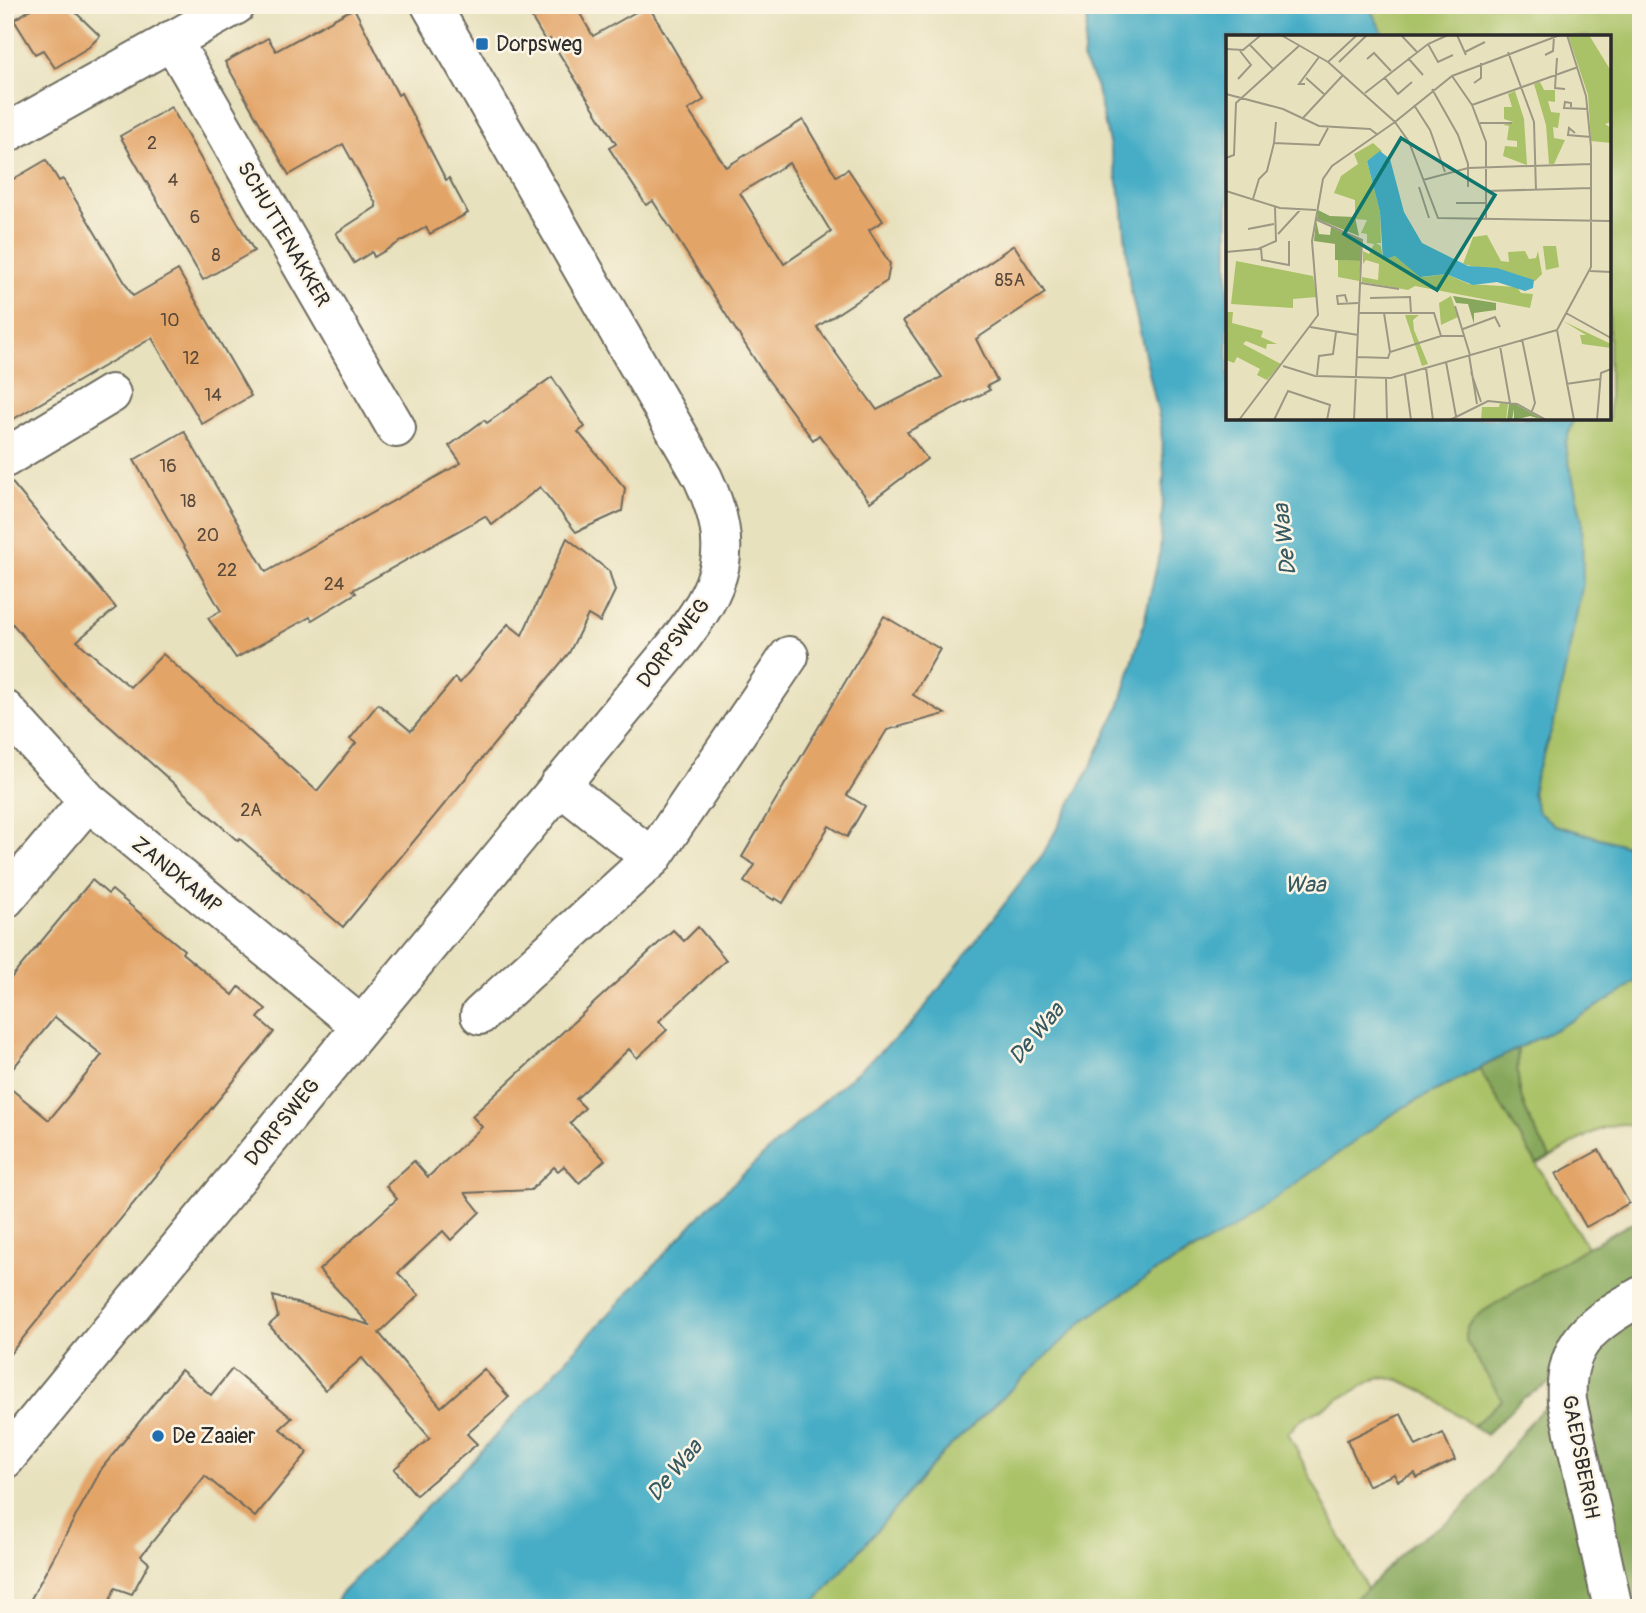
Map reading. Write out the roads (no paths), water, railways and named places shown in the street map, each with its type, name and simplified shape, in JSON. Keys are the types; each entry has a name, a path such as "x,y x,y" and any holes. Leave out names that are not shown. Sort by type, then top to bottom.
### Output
{"street":[{"path":"9,123 236,5"},
{"name":"DORPSWEG","path":"5,1459 676,645 702,608 714,586 720,567 722,539 719,520 703,478 431,5"},
{"name":"SCHUTTENAKKER","path":"172,40 396,428"},
{"path":"5,458 111,394"},
{"path":"480,1015 652,858 789,656"},
{"name":"ZANDKAMP","path":"5,710 88,801 361,1026"},
{"path":"559,785 652,858"},
{"path":"5,899 88,801"},
{"name":"GAEDSBERGH","path":"1613,1608 1567,1401 1566,1377 1575,1347 1586,1334 1641,1296"}],"water":[{"name":"Waa","path":"1089,5 1368,5 1384,35 1226,35 1226,420 1573,420 1565,444 1582,520 1583,583 1554,723 1532,793 1538,812 1555,825 1641,850 1641,977 1622,992 1573,1020 1400,1109 1232,1229 1153,1273 1086,1319 943,1453 810,1608 333,1608 342,1592 471,1462 712,1203 911,1025 1043,854 1091,766 1120,705 1144,622 1160,551 1164,474 1161,426 1130,288 1122,201 1096,85 1083,61"}],"place":[{"name":"Dorpsweg","path":"482,44"},
{"name":"De Zaaier","path":"158,1436"}],"water label":[{"name":"De Waa","path":"1284,540"},
{"name":"De Waa","path":"1036,1033"},
{"name":"De Waa","path":"674,1470"}]}
